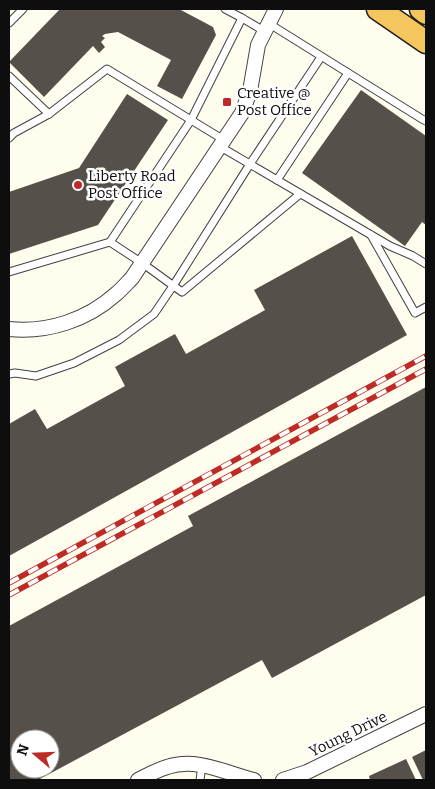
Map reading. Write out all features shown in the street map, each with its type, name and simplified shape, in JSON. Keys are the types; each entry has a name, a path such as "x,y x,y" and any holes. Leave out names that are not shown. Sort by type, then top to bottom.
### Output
{"highway":[{"path":"378,9 426,42"},
{"path":"421,9 426,13"}],"street":[{"path":"9,329 36,329 58,326 78,319 99,308 117,294 132,278 242,113 250,91 258,45 276,9"},
{"name":"Young Drive","path":"283,780 307,772 426,714"},
{"path":"138,780 168,766 182,764 202,765 254,780"}],"lane":[{"path":"9,23 24,9"},
{"path":"225,9 266,27 321,56 426,121"},
{"path":"9,272 110,242 191,120 242,18"},
{"path":"9,374 36,376 74,363 119,340 154,314 174,286 250,164 321,56"},
{"path":"9,138 14,133 49,114 107,69 191,120 250,164 390,246 426,264"},
{"path":"277,180 348,73"},
{"path":"9,76 49,114"},
{"path":"110,242 182,292 300,194"},
{"path":"370,234 415,313 426,307"},
{"path":"200,780 202,765"}],"building":[{"path":"60,9 179,9 213,27 216,35 182,99 157,86 171,60 118,32 102,36 105,38 101,42 105,47 99,53 93,46 44,97 9,62"},
{"path":"361,90 426,136 426,225 422,222 405,246 302,173"},
{"path":"127,94 168,120 98,225 9,254 9,192 79,168"},
{"path":"352,236 407,335 9,556 9,424 35,409 47,429 125,386 115,367 175,334 186,354 265,310 254,290"},
{"path":"426,387 426,595 272,678 262,660 60,768 60,729 10,729 10,779 40,779 9,780 9,626 193,526 188,516"},
{"path":"426,750 426,780 423,780 412,757"},
{"path":"406,759 416,780 370,780 369,776"}],"railway":[{"path":"9,583 426,356"},
{"path":"9,595 426,369"}],"place":[{"name":"Creative @ Post Office","path":"227,102"},
{"name":"Liberty Road Post Office","path":"78,185"}]}
